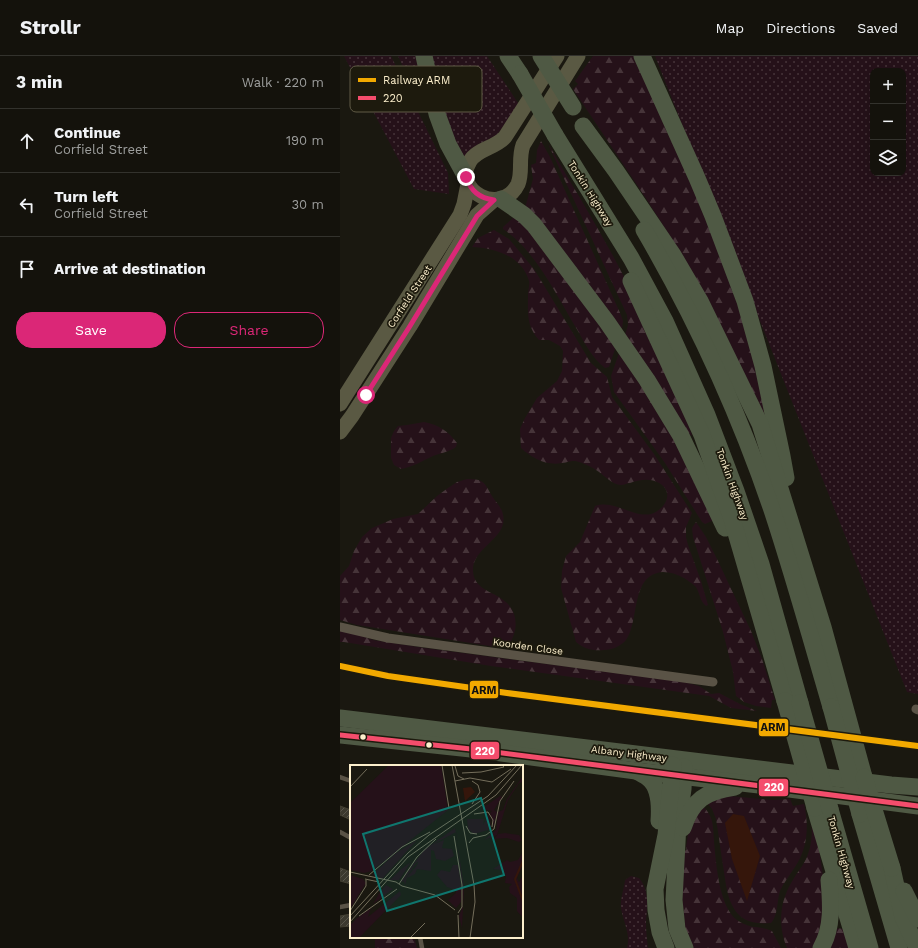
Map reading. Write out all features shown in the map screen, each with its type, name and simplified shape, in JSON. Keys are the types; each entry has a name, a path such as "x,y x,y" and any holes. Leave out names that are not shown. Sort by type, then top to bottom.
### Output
{"highway":[{"path":"424,56 426,66"},
{"name":"Tonkin Highway","path":"508,56 630,258 665,321 707,415 736,491 761,564 793,702 823,808 870,948"},
{"path":"541,56 573,107 649,238 698,329 727,395 773,512 838,707 864,777 892,868 903,917 917,948"},
{"path":"642,56 703,191 745,301 763,366 779,441 795,536"},
{"path":"438,112 448,144 467,181"},
{"path":"583,126 616,171 673,255 700,301 760,424 823,627 860,814 899,948"},
{"path":"584,182 657,335 702,436 732,519 763,622"},
{"path":"497,199 524,215 534,225 607,322 647,380 681,436 724,525 793,702"},
{"name":"Albany Highway","path":"340,718 918,787"},
{"name":"Albany Highway","path":"340,735 471,749 918,806"},
{"path":"679,759 678,823 674,900 677,929 685,948"},
{"path":"636,771 648,778 653,783 660,806 657,843 657,875"},
{"path":"666,948 660,932 656,910 655,889 678,776"},
{"path":"677,847 688,813 700,799 710,793 720,790 733,787 759,785"},
{"path":"821,948 829,930 831,918 823,808"},
{"path":"826,845 856,948"},
{"path":"892,868 918,918"}],"main road":[{"name":"Corfield Street","path":"340,404 460,215 464,204 467,181 466,170 471,159 476,154 501,141 509,132 557,56"},
{"name":"Corfield Street","path":"340,432 410,326 477,216 497,199 508,195 518,184 520,176 520,152 523,145 578,56"},
{"path":"467,181 473,191 479,196 486,199 497,199"}],"street":[{"name":"Koorden Close","path":"340,627 388,638 713,682"}],"lane":[{"path":"340,777 350,781"},
{"path":"340,832 350,837"},
{"path":"340,907 350,905"},
{"path":"420,938 422,948"}],"green space":[{"path":"344,56 391,56 396,66 350,66 350,67"},
{"path":"398,56 420,56 422,66 403,66"},
{"path":"430,56 487,56 520,106 496,136 477,145 464,158 461,157 445,112 482,112 482,66 433,66"},
{"path":"593,56 637,56 738,295 780,468 679,250 573,89 578,84 575,81"},
{"path":"655,56 918,56 918,694 907,692"},
{"path":"373,112 418,112 448,173 449,194 414,189"},
{"path":"541,141 550,157 621,315 623,321 622,329 525,208 533,179 531,165 536,163 537,150"},
{"path":"549,145 622,272 663,362 692,435 688,437 625,335 628,325 627,315"},
{"path":"514,217 523,222 616,346 609,367 605,368 590,351 536,262 515,239 503,229 503,227"},
{"path":"494,230 509,239 534,269 591,363 607,377 612,397 654,454 692,513 686,527 686,537 708,605 706,606 702,602 696,587 679,575 663,572 653,575 645,581 640,589 633,622 626,640 619,646 610,649 592,650 576,642 561,588 562,571 566,556 580,542 595,506 602,504 609,505 644,515 651,514 657,512 665,504 667,499 666,490 663,485 651,480 636,481 618,485 593,468 582,463 574,461 556,464 545,462 535,458 521,448 520,429 537,398 557,381 562,371 563,351 560,346 549,340 539,340 532,329 528,313 529,281 520,265 506,255 490,249 472,247 478,238"},
{"path":"620,350 649,391 714,520 705,524 702,522 665,463 614,392 611,376"},
{"path":"424,422 439,427 447,432 457,443 456,447 405,468 401,469 394,465 391,458 391,438 394,431 398,426"},
{"path":"467,479 483,482 502,511 504,520 502,528 474,562 473,571 474,578 477,583 507,603 514,613 516,625 515,631 511,642 507,647 496,647 357,625 340,620 340,576 349,566 354,551 362,537 372,528 393,519 418,514 448,488 457,482"},
{"path":"696,522 706,537 751,631 775,700 772,700 771,708 756,706 744,702 736,696 733,672 723,632 693,537 692,528"},
{"path":"340,630 373,640 425,648 684,682 699,686 711,694 719,693 757,711 731,708 709,696 491,666 340,642"},
{"path":"730,796 773,800 790,799 793,806 804,804 807,828 803,852 780,891 775,916 771,923 748,921 740,916 735,910 728,893 716,819 708,804 716,799"},
{"path":"701,804 712,820 717,872 722,895 731,914 742,923 772,931 781,948 692,948 686,936 681,887 688,834"},
{"path":"811,814 818,841 827,904 814,948 787,948 781,921 783,903 789,886 810,849 812,834"},
{"path":"631,876 639,878 645,888 648,948 627,948 628,938 621,905 625,880"},
{"path":"834,928 846,929 851,948 829,948"},
{"path":"375,938 414,938 417,948 375,948"}],"shaded area":[{"path":"733,814 744,816 760,856 747,901 732,859 725,823"}],"building":[{"path":"340,806 350,810 350,820 340,815"},
{"path":"340,868 350,872 350,884 340,881"},
{"path":"350,914 350,926 340,927 340,916"}],"rail line":[{"name":"ARM","path":"340,666 388,676 507,693 918,746"}],"transit line":[{"name":"220","path":"340,735 471,749 918,806"}],"route":[{"path":"366,395 479,212 494,200 479,196 468,184 466,177"}]}
